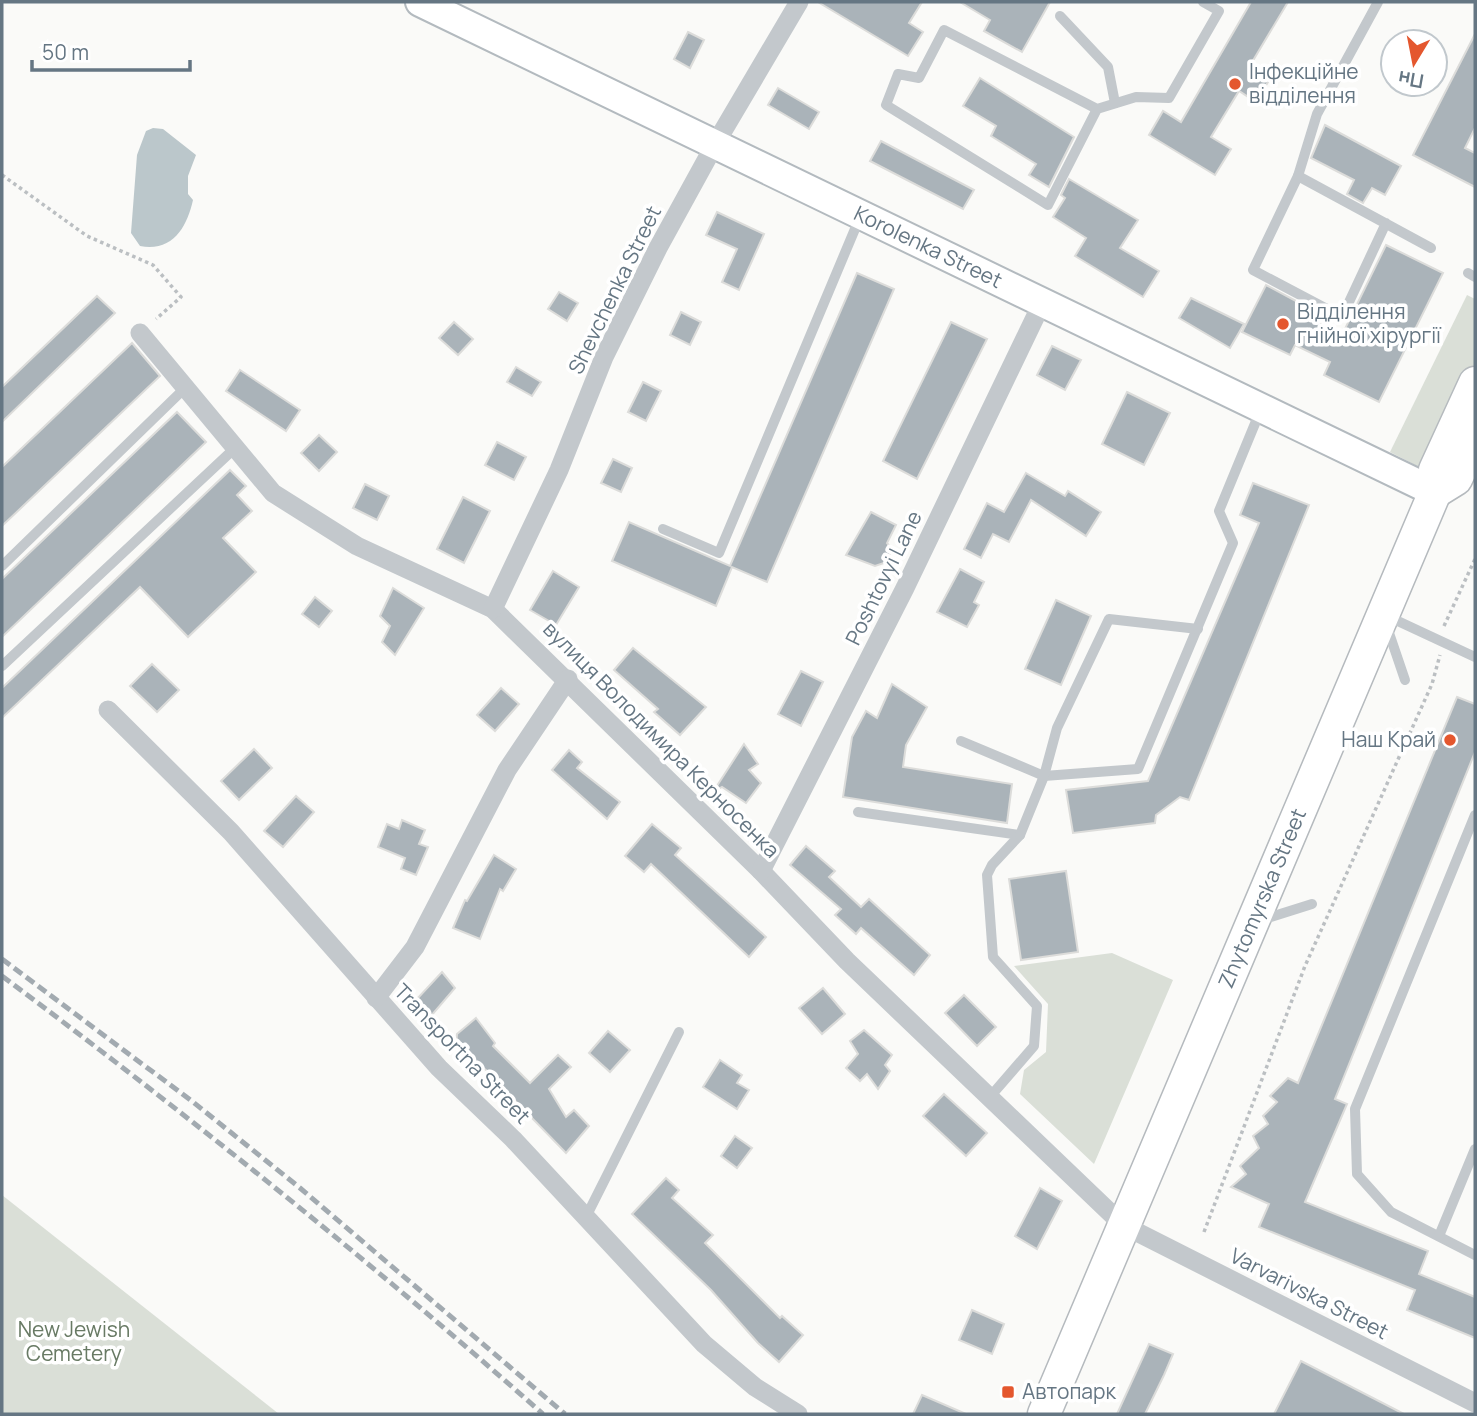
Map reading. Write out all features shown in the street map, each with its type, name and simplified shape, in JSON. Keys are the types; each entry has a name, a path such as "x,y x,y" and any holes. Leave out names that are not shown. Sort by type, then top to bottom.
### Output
{"main road":[{"name":"Korolenka Street","path":"420,2 1435,492"},
{"name":"Zhytomyrska Street","path":"1044,1414 1435,492 1435,470 1475,383"},
{"path":"1435,492 1456,479 1475,439"}],"street":[{"name":"Shevchenka Street","path":"493,609 559,470 604,357 657,248 714,145 800,2"},
{"name":"Poshtovyi Lane","path":"761,871 905,588 1042,303"},
{"name":"вулиця Володимира Керносенка","path":"140,333 273,493 357,546 493,609 568,679 761,871 847,961 1122,1225"},
{"path":"376,998 415,947 508,770 568,679"},
{"name":"Transportna Street","path":"108,710 231,832 439,1068 513,1139 704,1344 755,1387 798,1414"},
{"name":"Varvarivska Street","path":"1122,1225 1475,1402"}],"lane":[{"path":"1097,109 944,30 919,78 898,74 886,106 1048,205 1097,109 1136,97 1169,98 1219,11 1203,2"},
{"path":"1378,2 1317,114 1298,176 1253,270 1342,317 1386,223"},
{"path":"1060,16 1108,67 1115,103"},
{"path":"1298,176 1431,248"},
{"path":"663,529 719,553 861,215"},
{"path":"2,566 185,388"},
{"path":"961,741 1044,776 1138,769 1233,543 1219,511 1261,409"},
{"path":"2,666 235,448"},
{"path":"1382,613 1475,657"},
{"path":"1382,613 1405,680"},
{"path":"989,1098 1034,1046 1037,1006 993,957 987,875 992,865 1020,835 1044,776 1057,728 1108,619 1198,629"},
{"path":"858,812 1020,835"},
{"path":"1475,815 1354,1109 1357,1174 1391,1212 1475,1255"},
{"path":"1251,923 1312,904"},
{"path":"586,1217 679,1032"},
{"path":"1439,1236 1475,1149"}],"path":[{"path":"2,176 87,236 153,264 181,297 140,333"},
{"path":"1204,1232 1305,965 1432,684 1443,641 1444,624 1475,559"}],"green space":[{"path":"1467,295 1475,299 1475,363 1425,470 1390,452"},
{"path":"1112,953 1173,980 1094,1164 1020,1094 1024,1070 1046,1052 1048,1004 1014,966"},
{"name":"New Jewish Cemetery","path":"2,1195 279,1414 2,1414"}],"shaded area":[{"path":"153,128 163,129 196,155 188,176 188,194 193,200 187,219 170,241 152,247 140,246 131,233 137,155 146,131"}],"building":[{"path":"818,2 922,2 909,23 923,32 908,56"},
{"path":"960,2 1050,2 1022,52 984,31 990,20"},
{"name":"Інфекційне відділення","path":"1251,2 1288,2 1251,64 1271,77 1256,102 1239,91 1211,137 1231,149 1215,175 1149,135 1163,111 1181,122"},
{"path":"688,32 704,40 690,68 674,59"},
{"path":"1475,34 1475,128 1465,148 1475,153 1475,187 1413,155 1442,98 1449,98 1449,85"},
{"path":"980,78 1074,137 1049,187 1029,175 1036,164 991,136 996,126 963,106"},
{"path":"778,88 819,112 809,129 768,105"},
{"path":"1325,125 1401,166 1385,195 1372,188 1363,203 1347,194 1354,180 1311,158"},
{"path":"881,141 974,190 963,209 870,161"},
{"path":"1069,179 1138,220 1120,248 1159,271 1143,297 1075,256 1086,238 1053,217 1065,198 1061,195"},
{"path":"717,212 764,234 739,290 722,282 737,249 706,235"},
{"name":"Відділення гнійної хірургії","path":"1386,245 1443,273 1379,402 1324,375 1330,362 1295,345 1290,355 1242,332 1266,285 1309,308 1304,316 1342,335"},
{"path":"857,273 894,289 767,582 732,567 716,606 612,561 629,522 730,566"},
{"path":"559,292 578,303 567,321 548,309"},
{"path":"97,296 115,313 2,422 2,387"},
{"path":"1191,298 1244,324 1230,348 1179,318"},
{"path":"681,312 701,322 690,345 670,335"},
{"path":"454,322 473,339 458,355 439,338"},
{"path":"951,322 987,339 917,479 883,461"},
{"path":"132,343 160,376 2,526 2,467"},
{"path":"1052,346 1081,360 1065,390 1037,375"},
{"path":"516,367 541,382 532,396 507,382"},
{"path":"240,370 300,410 286,431 226,391"},
{"path":"643,382 661,391 646,421 628,412"},
{"path":"1127,392 1170,413 1144,465 1102,444"},
{"path":"177,412 206,442 2,637 2,579"},
{"path":"319,435 337,452 319,471 301,453"},
{"path":"497,442 526,457 514,480 485,465"},
{"path":"613,459 632,468 621,492 601,483"},
{"path":"230,470 246,486 237,495 252,511 223,538 256,572 188,637 140,587 2,718 2,688"},
{"path":"1026,473 1065,496 1068,491 1101,512 1086,536 1031,500 1009,542 993,534 981,558 964,549 987,503 1004,512"},
{"path":"1253,483 1309,505 1189,800 1180,797 1156,815 1155,823 1073,833 1066,790 1148,781 1259,523 1240,515"},
{"path":"365,484 389,496 377,520 353,508"},
{"path":"463,497 490,511 464,563 437,549"},
{"path":"871,512 896,525 887,543 892,549 887,562 875,566 846,555"},
{"path":"960,569 984,582 974,602 979,605 967,627 937,612"},
{"path":"553,571 579,587 556,625 530,610"},
{"path":"393,588 424,608 395,655 382,642 390,626 380,616"},
{"path":"315,597 332,611 319,627 302,614"},
{"path":"1056,600 1091,616 1061,685 1025,669"},
{"path":"633,648 706,707 680,735 654,712 658,709 614,670"},
{"path":"152,664 179,690 157,712 130,686"},
{"path":"801,671 823,682 801,726 778,714"},
{"path":"892,684 927,707 906,745 903,767 1012,784 1007,823 843,797 852,737 866,711 877,718"},
{"path":"501,688 519,704 495,731 477,715"},
{"path":"1457,697 1475,704 1475,752 1335,1099 1347,1104 1305,1202 1428,1251 1419,1274 1475,1297 1475,1338 1407,1310 1415,1290 1259,1227 1269,1204 1231,1187 1246,1174 1240,1166 1259,1148 1253,1136 1268,1124 1263,1116 1277,1102 1270,1096 1288,1078 1298,1083"},
{"path":"744,744 758,764 749,770 761,783 746,803 722,787 713,792"},
{"path":"254,749 272,768 239,800 221,781"},
{"path":"569,750 582,762 577,768 620,802 607,819 552,770"},
{"path":"296,796 314,812 283,847 264,831"},
{"path":"402,820 425,830 419,844 428,847 416,875 401,869 405,858 378,847 387,824 399,829"},
{"path":"652,824 681,848 675,855 766,937 749,957 651,864 644,872 625,856"},
{"path":"806,846 835,871 829,877 861,907 869,899 930,955 914,975 861,928 856,934 835,915 841,909 790,865"},
{"path":"494,855 516,869 503,891 500,889 480,939 453,928 465,900 467,901"},
{"path":"1066,871 1078,952 1021,960 1009,879"},
{"path":"442,972 455,988 431,1016 416,1000"},
{"path":"823,988 845,1014 822,1034 799,1008"},
{"path":"964,995 996,1027 977,1046 945,1013"},
{"path":"476,1018 495,1043 493,1046 530,1083 558,1055 571,1067 549,1089 566,1117 574,1110 589,1126 566,1153 497,1082 499,1080 456,1047 457,1034"},
{"path":"864,1030 892,1055 885,1065 890,1071 878,1089 867,1074 860,1081 846,1068 858,1054 850,1041"},
{"path":"608,1031 630,1050 610,1072 589,1053"},
{"path":"720,1060 742,1075 737,1083 749,1090 737,1109 703,1087"},
{"path":"944,1094 987,1133 966,1156 923,1116"},
{"path":"735,1136 752,1148 737,1168 721,1156"},
{"path":"666,1178 679,1190 672,1198 713,1235 705,1243 780,1318 782,1316 803,1335 779,1362 758,1343 711,1290 632,1214"},
{"path":"1040,1188 1062,1201 1037,1249 1015,1236"},
{"path":"972,1310 1004,1324 992,1354 959,1340"},
{"path":"1149,1344 1173,1354 1164,1375 1145,1414 1117,1414"},
{"path":"1301,1361 1404,1414 1274,1414"},
{"path":"922,1395 966,1414 913,1414"}],"railway":[{"path":"2,959 193,1102 300,1188 565,1414"},
{"path":"2,976 141,1081 277,1189 543,1414"}],"place":[{"name":"Інфекційне відділення","path":"1235,84"},
{"name":"Відділення гнійної хірургії","path":"1283,324"},
{"name":"Наш Край","path":"1450,740"},
{"name":"Автопарк","path":"1008,1392"}]}
